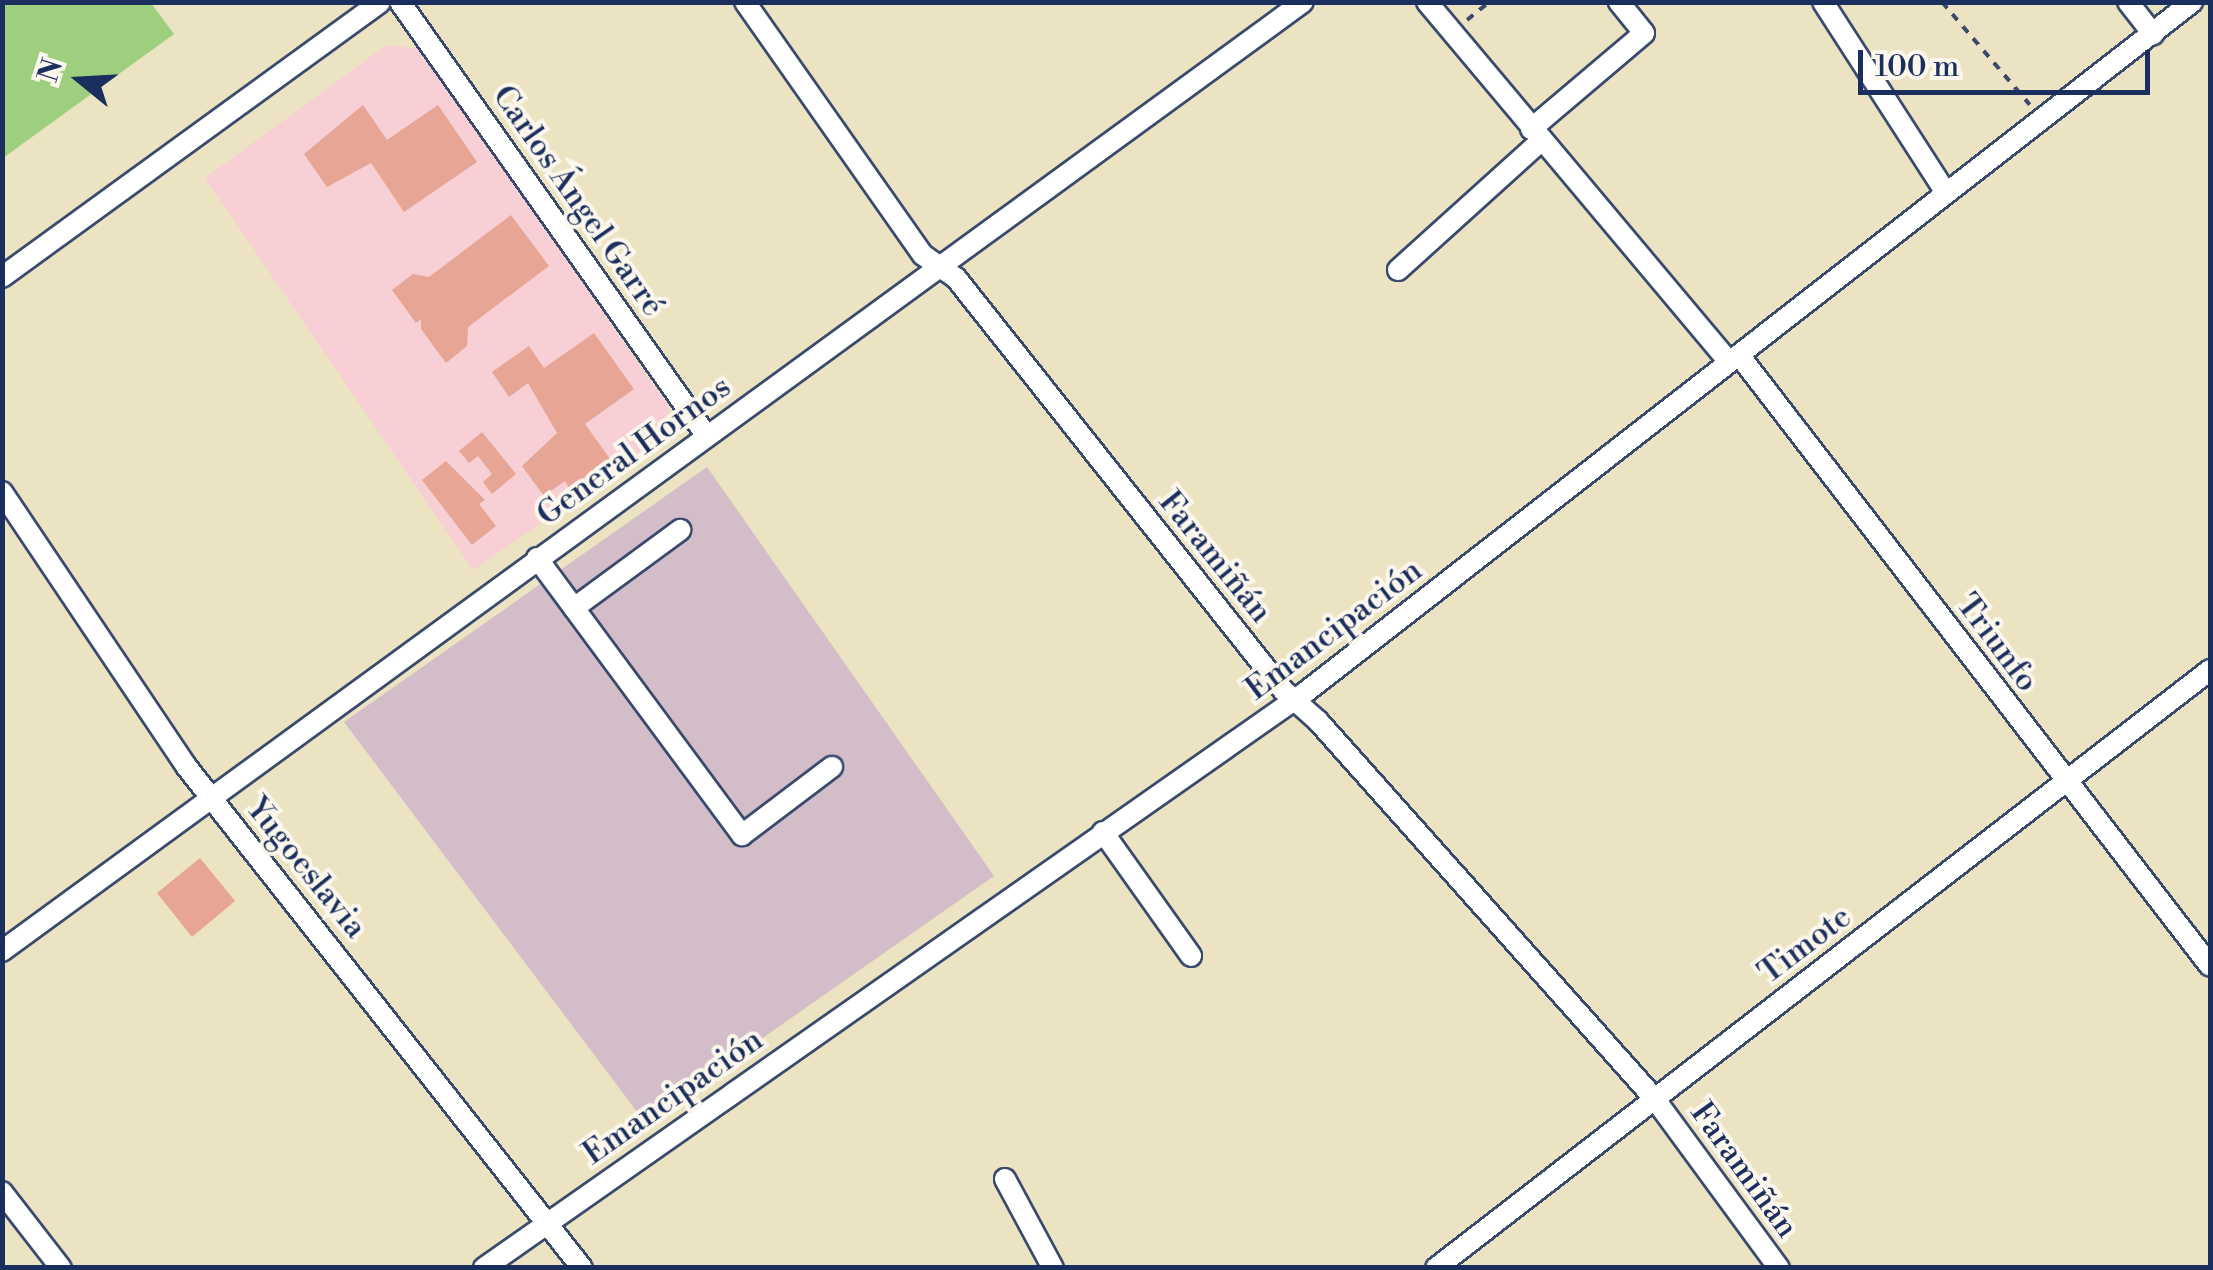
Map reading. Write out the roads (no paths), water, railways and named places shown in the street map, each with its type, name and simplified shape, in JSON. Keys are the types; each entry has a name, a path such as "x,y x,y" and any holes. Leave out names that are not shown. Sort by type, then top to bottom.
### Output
{"street":[{"path":"2,277 380,2"},
{"name":"Carlos Ángel Garré","path":"400,2 706,435"},
{"name":"Faramiñán","path":"745,2 936,268 956,278 1294,699 1654,1098 1779,1268"},
{"name":"General Hornos","path":"2,951 1303,2"},
{"name":"Triunfo","path":"1427,2 1536,135 1734,359 2210,966"},
{"path":"1398,270 1644,33 1618,2"},
{"path":"1823,2 1944,190"},
{"path":"2128,2 2153,34"},
{"name":"Emancipación","path":"484,1268 1294,699 1734,359 1944,190 2192,2"},
{"name":"Yugoeslavia","path":"2,492 210,796 550,1221 582,1268"},
{"path":"574,608 680,530"},
{"path":"537,558 742,835 832,767"},
{"name":"Timote","path":"1436,1268 2210,670"},
{"path":"1103,832 1191,956"},
{"path":"1005,1179 1052,1268"},
{"path":"2,1192 61,1268"}]}
